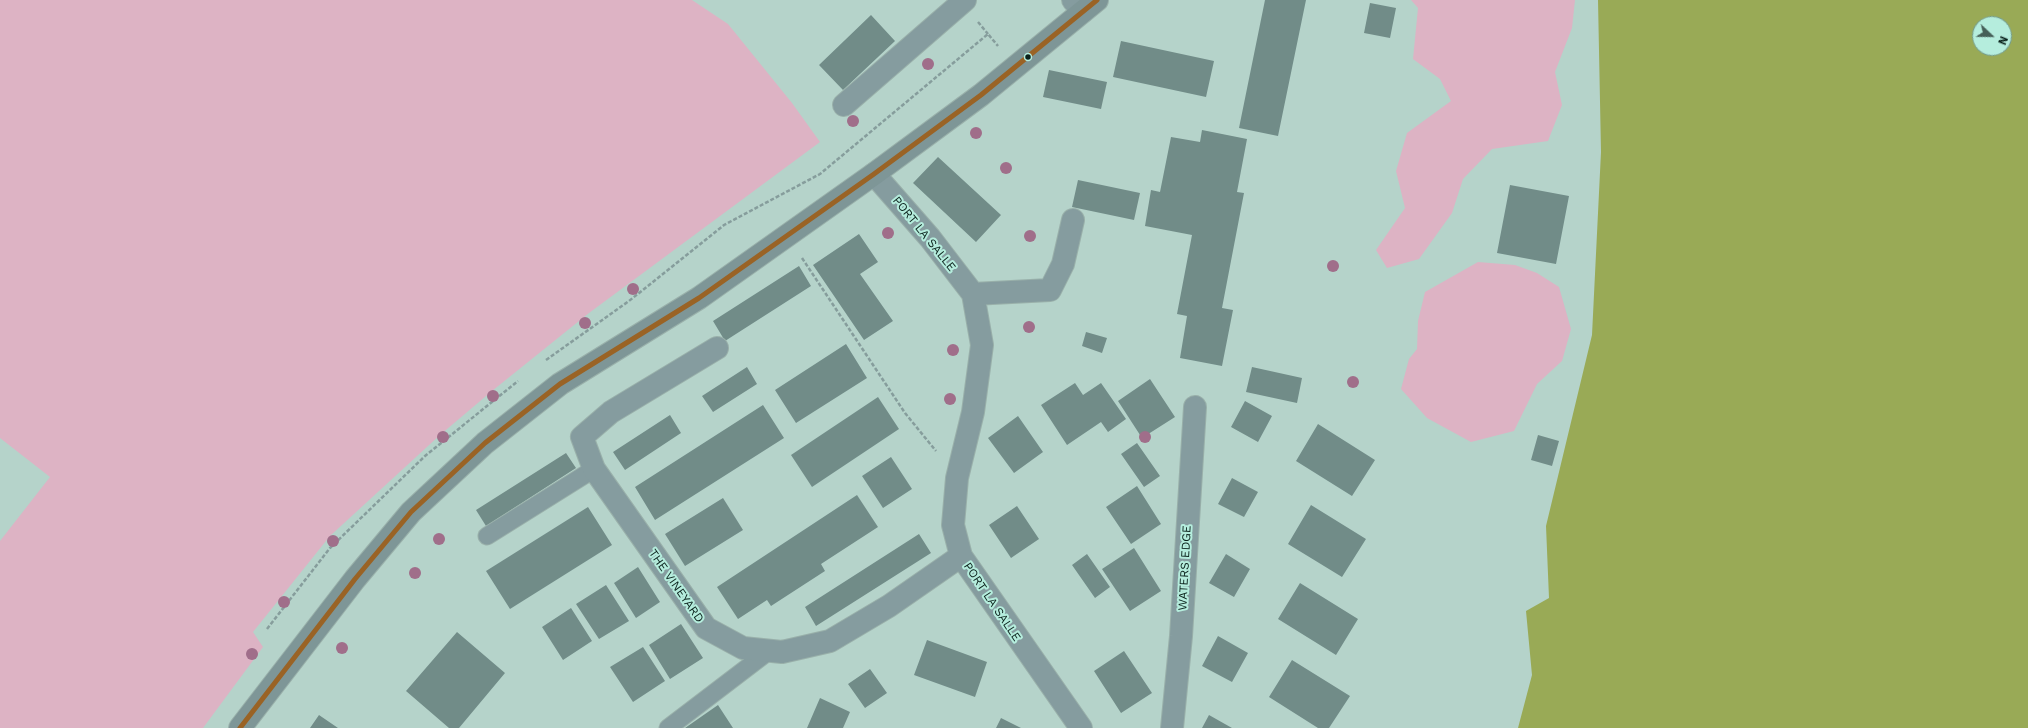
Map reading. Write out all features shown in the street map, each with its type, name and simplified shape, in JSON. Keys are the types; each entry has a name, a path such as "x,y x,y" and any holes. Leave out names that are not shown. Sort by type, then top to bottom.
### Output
{"main road":[{"path":"240,728 354,579 411,512 485,443 560,384 699,298 874,174 981,95 1084,4"}],"street":[{"path":"844,105 965,0"},
{"name":"PORT LA SALLE","path":"874,174 930,238 973,294 982,345 974,412 957,478 953,525 961,556 1081,728"},
{"path":"973,294 1050,290 1063,264 1073,220"},
{"name":"THE VINEYARD","path":"717,348 611,412 582,437 594,469 706,628 744,648 769,651 782,652 830,641 889,606 961,556"},
{"name":"WATERS EDGE","path":"1172,728 1181,636 1194,407"}],"lane":[{"path":"487,536 594,469"},
{"path":"668,728 769,651"}],"path":[{"path":"786,236 905,413 957,478"}],"shaded area":[{"path":"0,0 692,0 728,24 792,103 820,142 589,313 440,435 330,536 253,632 263,647 203,728 0,728 0,541 50,477 0,438"},
{"path":"1411,0 1575,0 1572,28 1555,72 1562,105 1548,141 1492,149 1463,179 1452,213 1419,259 1387,268 1376,250 1405,208 1396,171 1407,133 1451,101 1440,79 1413,59 1418,8"},
{"path":"1598,0 2028,0 2028,728 1518,728 1532,675 1526,611 1549,598 1546,526 1592,335 1601,152"},
{"path":"1478,262 1515,265 1537,273 1559,287 1571,329 1562,361 1537,384 1514,431 1471,442 1427,418 1401,389 1409,359 1417,349 1418,321 1425,292"}],"building":[{"path":"1265,0 1306,0 1278,136 1239,128"},
{"path":"1370,3 1396,8 1390,38 1364,33"},
{"path":"871,15 895,41 843,90 819,65"},
{"path":"1121,41 1214,61 1206,97 1113,77"},
{"path":"1049,70 1107,82 1101,109 1043,97"},
{"path":"1202,130 1247,139 1237,192 1244,193 1222,308 1233,310 1222,366 1180,358 1187,316 1177,314 1192,235 1145,226 1151,190 1160,192 1171,137 1200,142"},
{"path":"938,157 1001,215 976,242 913,183"},
{"path":"1078,180 1140,193 1134,220 1072,207"},
{"path":"1510,185 1569,196 1556,264 1497,253"},
{"path":"859,234 878,262 860,274 893,321 864,340 813,265"},
{"path":"799,266 811,286 725,341 713,321"},
{"path":"1086,332 1107,338 1102,353 1082,346"},
{"path":"846,344 867,378 796,423 775,390"},
{"path":"747,367 757,384 713,412 702,396"},
{"path":"1252,367 1302,378 1297,403 1246,392"},
{"path":"1150,379 1175,417 1142,438 1118,401"},
{"path":"1075,383 1083,395 1101,383 1126,419 1108,432 1101,422 1067,445 1041,405"},
{"path":"878,397 899,429 812,487 791,455"},
{"path":"1245,401 1272,416 1258,442 1231,427"},
{"path":"763,405 784,438 655,520 635,487"},
{"path":"670,415 681,433 625,470 613,452"},
{"path":"1018,416 1043,452 1014,473 988,438"},
{"path":"1318,424 1375,460 1352,496 1296,461"},
{"path":"1538,435 1559,441 1552,466 1531,460"},
{"path":"1137,443 1160,476 1144,487 1121,454"},
{"path":"566,453 576,468 486,526 476,510"},
{"path":"891,457 912,489 883,508 862,476"},
{"path":"1232,478 1258,492 1244,517 1218,504"},
{"path":"1137,486 1161,524 1131,544 1106,507"},
{"path":"857,495 878,527 821,564 825,571 771,606 767,600 738,619 717,587"},
{"path":"723,498 743,530 685,566 665,534"},
{"path":"1311,505 1366,539 1342,577 1288,544"},
{"path":"1017,506 1039,539 1011,558 989,525"},
{"path":"588,507 612,545 510,609 486,571"},
{"path":"919,534 931,553 816,626 805,607"},
{"path":"1134,548 1161,591 1130,611 1102,569"},
{"path":"1087,554 1110,587 1095,598 1072,565"},
{"path":"1226,554 1250,569 1234,597 1209,583"},
{"path":"638,567 660,602 636,618 614,583"},
{"path":"1300,583 1358,619 1336,655 1278,619"},
{"path":"606,585 629,621 599,639 576,604"},
{"path":"571,608 592,641 563,660 542,627"},
{"path":"681,624 703,658 670,679 649,645"},
{"path":"457,632 505,673 459,728 449,728 406,691"},
{"path":"1218,636 1248,653 1232,682 1202,666"},
{"path":"927,640 987,662 975,697 914,675"},
{"path":"643,647 665,681 633,702 610,667"},
{"path":"1124,651 1152,693 1121,713 1094,671"},
{"path":"1292,660 1350,696 1329,728 1318,728 1269,697"},
{"path":"870,669 887,693 865,708 848,684"},
{"path":"820,698 850,712 843,728 807,728"},
{"path":"718,705 733,728 685,728"},
{"path":"319,715 338,728 310,728"},
{"path":"1209,715 1232,728 1202,728"},
{"path":"1001,718 1021,728 996,728"}],"transit line":[{"path":"240,728 355,579 411,512 485,443 560,384 699,298 874,174 981,95 1097,0"}]}
